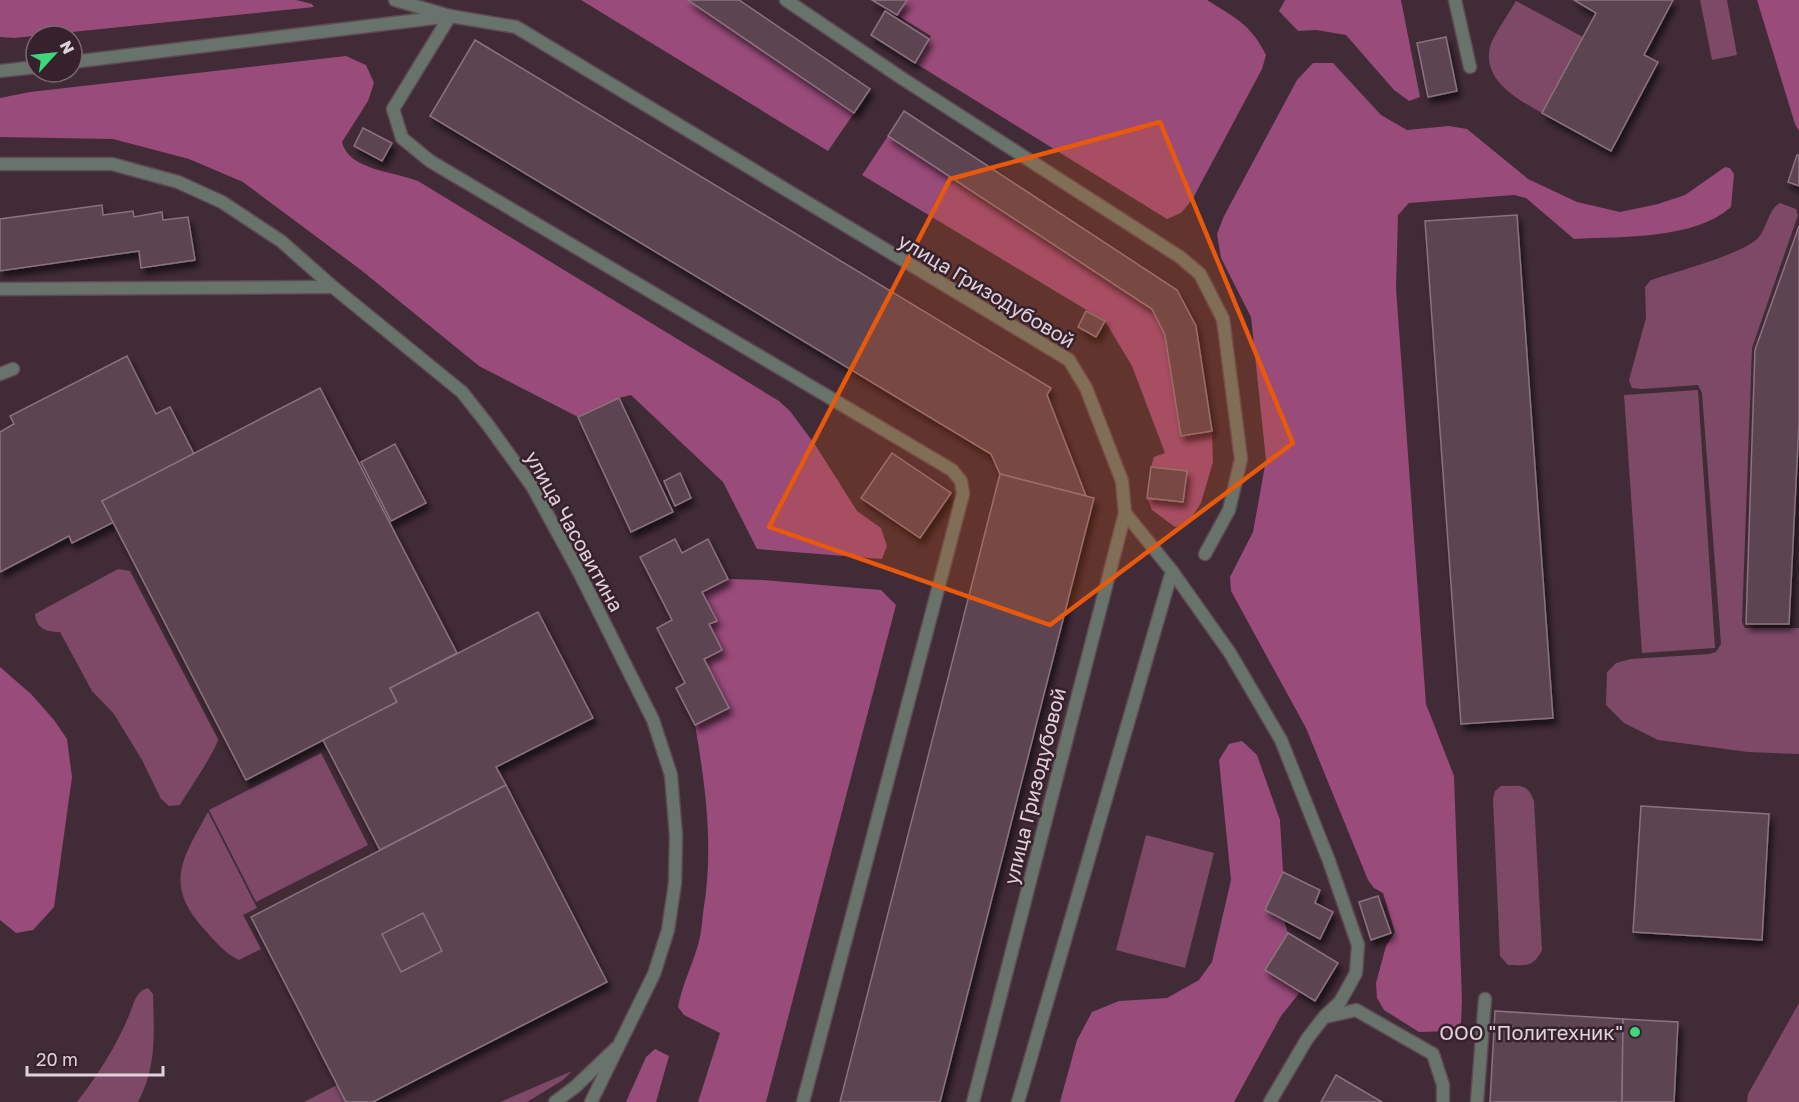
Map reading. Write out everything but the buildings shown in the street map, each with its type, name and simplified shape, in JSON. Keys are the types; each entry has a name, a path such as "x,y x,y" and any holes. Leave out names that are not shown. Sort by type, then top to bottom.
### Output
{"street":[{"name":"улица Гризодубовой","path":"395,0 450,16 516,27 1069,360 1086,388 1122,481 1125,513 973,1102"},
{"path":"786,0 903,79 1180,257 1200,274 1223,320 1241,459 1229,510 1205,554"},
{"path":"1455,0 1470,67"},
{"path":"84,61 450,16"},
{"path":"450,16 393,110 402,138 430,161 952,470 961,481 963,494 803,1102"},
{"path":"0,71 24,68"},
{"name":"улица Часовитина","path":"0,164 112,164 178,182 222,202 281,241 333,287 462,392 532,486 580,574 653,720 671,775 676,836 675,883 668,930 654,974 591,1102"},
{"path":"0,290 333,287"},
{"path":"0,374 13,369"},
{"path":"1125,513 1172,571 1230,654 1281,740 1333,872 1358,945 1356,973 1340,1002 1306,1039 1270,1102"},
{"path":"1018,1102 1172,571"},
{"path":"1477,1102 1485,999"},
{"path":"1324,1017 1356,1010 1432,1054 1443,1086 1443,1102"},
{"path":"555,1102 575,1087 616,1048"}],"highlighted area":[{"path":"1160,122 1293,443 1050,625 769,527 950,179"}],"shaded area":[{"path":"0,0 296,0 312,4 314,7 84,31 84,24 24,24 24,37 0,37"},
{"path":"581,0 688,0 854,113 828,151"},
{"path":"907,0 1207,0 1248,28 1266,55 1262,69 1192,200 1181,213 1167,219 915,63 931,36 897,15"},
{"path":"1285,0 1401,0 1420,97 1409,101 1394,90 1346,35 1316,30 1298,31 1279,11"},
{"path":"1700,0 1727,0 1737,55 1712,60"},
{"path":"1757,0 1799,0 1799,131 1795,124"},
{"path":"1516,1 1583,37 1542,113 1504,88 1492,70 1489,59 1492,42"},
{"path":"346,56 366,65 374,83 368,101 342,142 353,159 374,169 418,181 779,401 790,411 816,446 857,511 881,528 887,546 882,559 757,549 723,482 631,395 619,398 578,417 479,366 361,270 243,182 189,159 113,139 0,137 0,98 30,92"},
{"path":"1313,63 1333,63 1381,115 1407,130 1449,126 1467,129 1528,179 1577,202 1620,212 1658,204 1685,195 1725,167 1730,168 1734,174 1731,207 1716,218 1698,226 1657,234 1574,239 1526,198 1514,195 1409,203 1398,215 1396,288 1426,704 1454,776 1462,1000 1461,1023 1452,1031 1419,1032 1384,1010 1377,998 1376,983 1386,946 1395,932 1383,893 1374,888 1368,880 1306,728 1231,591 1230,577 1253,532 1266,460 1251,317 1221,258 1217,234 1224,216 1297,80"},
{"path":"888,136 1152,309 1165,335 1181,436 1212,431 1213,462 1201,503 1188,523 1175,527 1152,510 1147,498 1183,502 1187,471 1151,467 1154,457 1165,453 1132,366 1105,321 862,175"},
{"path":"1780,203 1796,209 1798,215 1752,348 1742,622 1745,628 1799,628 1799,754 1748,752 1658,740 1624,723 1606,705 1607,672 1616,663 1631,659 1709,654 1716,652 1721,644 1702,393 1698,385 1632,388 1629,380 1646,318 1645,287 1651,280 1724,256 1750,244 1761,234 1772,210"},
{"path":"1698,390 1715,648 1642,653 1624,395"},
{"path":"118,569 130,571 218,739 180,805 169,806 161,799 142,760 114,714 92,691 60,632 43,629 36,619 35,614"},
{"path":"728,579 881,590 896,605 766,1102 698,1102 720,1033 684,1015 678,1007 700,937 708,866 705,796 695,725 729,707 704,659 722,649 709,624 717,620 702,592"},
{"path":"0,667 31,694 67,739 72,777 54,907 33,930 16,933 0,920"},
{"path":"1242,741 1257,755 1280,820 1283,872 1265,910 1284,920 1288,933 1265,970 1301,991 1281,1016 1234,1102 1060,1102 1077,1040 1092,1012 1119,1001 1167,998 1199,980 1212,962 1231,880 1219,760 1229,744"},
{"path":"321,753 368,845 256,902 209,810"},
{"path":"1501,786 1522,786 1534,801 1542,950 1532,963 1524,965 1508,965 1500,956 1493,799 1495,791"},
{"path":"208,812 257,908 243,915 261,949 239,960 220,946 191,913 181,884 181,871 185,857"},
{"path":"1146,835 1214,853 1185,968 1116,950"},
{"path":"148,988 153,994 153,1049 148,1075 138,1102 77,1102 113,1048 136,998"},
{"path":"1799,1003 1799,1102 1747,1102 1748,1094"},
{"path":"655,1049 669,1056 656,1102 626,1102 646,1057"},
{"path":"572,1071 563,1080 527,1102 500,1102"},
{"path":"337,1085 346,1102 304,1102"}],"place":[{"name":"ООО \"Политехник\"","path":"1635,1032"}]}
